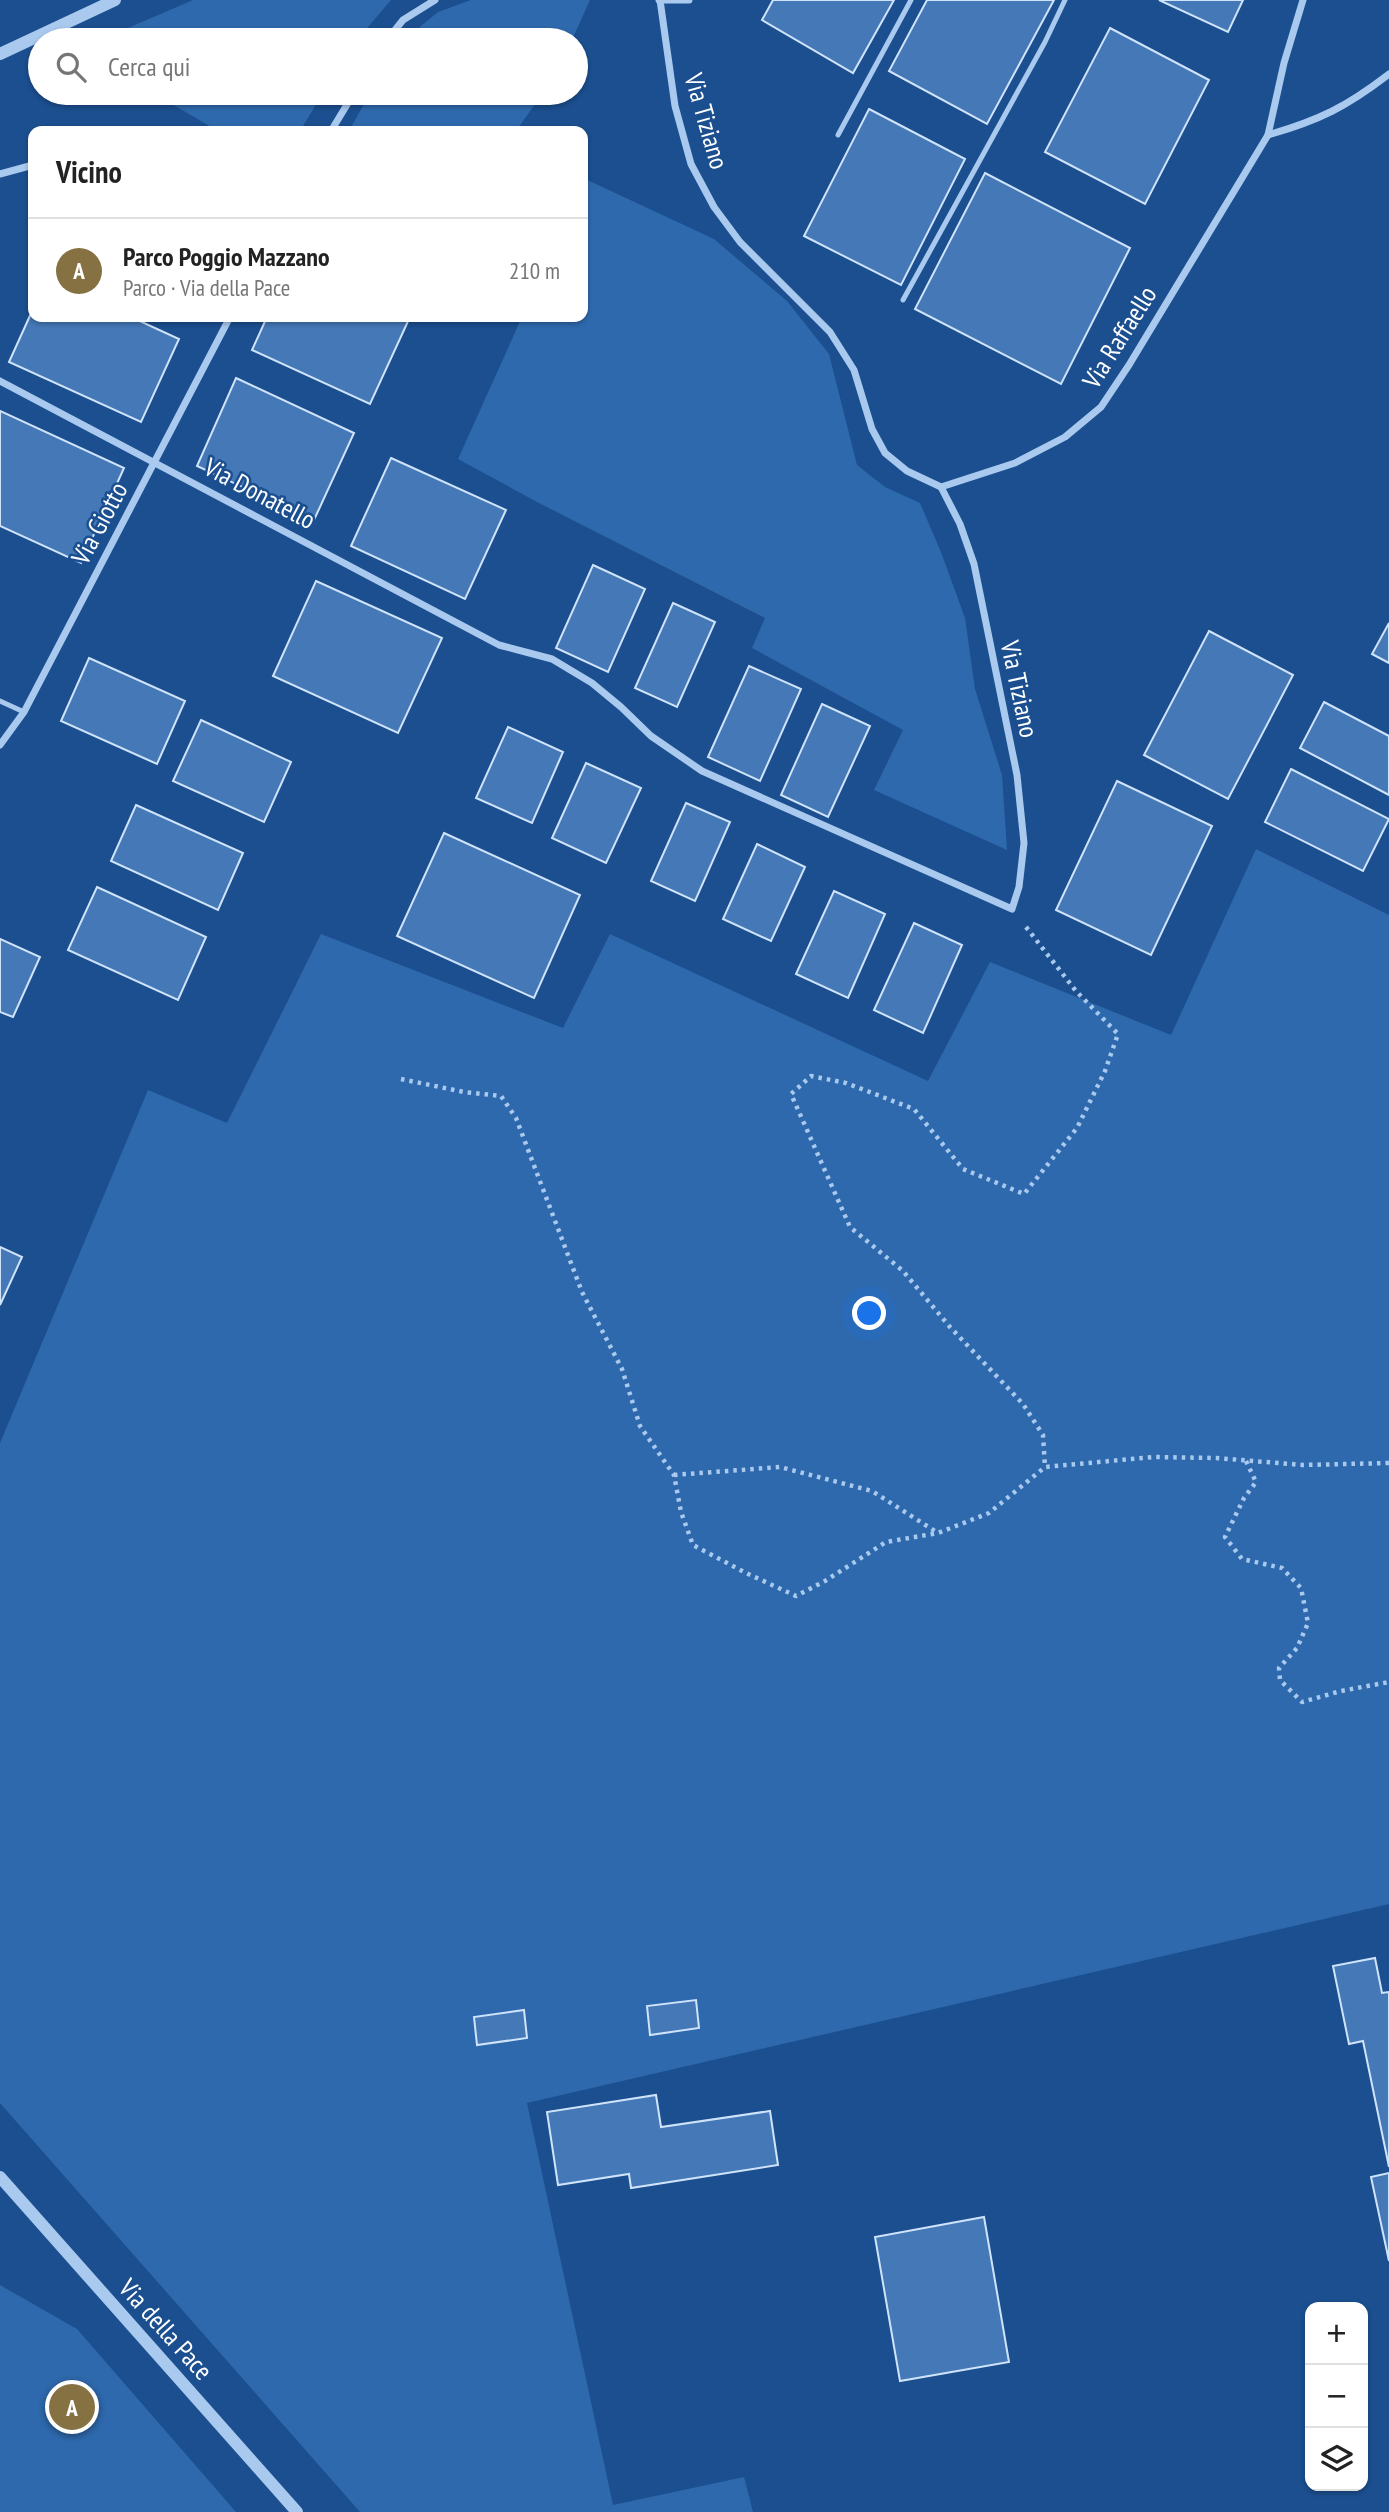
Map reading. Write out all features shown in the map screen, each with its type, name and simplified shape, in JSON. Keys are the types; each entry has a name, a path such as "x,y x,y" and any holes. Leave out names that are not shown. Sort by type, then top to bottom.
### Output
{"street":[{"path":"55,28 115,0"},
{"path":"396,28 403,19 435,0"},
{"path":"660,0 689,0"},
{"name":"Via Tiziano","path":"660,0 675,106 691,164 714,207 740,242 830,332 854,370 872,429 886,453 907,471 941,487 960,524 974,564 1017,775 1024,843 1012,909"},
{"name":"Via Raffaello","path":"941,487 1015,463 1065,438 1101,407 1268,135 1284,64 1303,0"},
{"path":"0,54 28,41"},
{"path":"1268,135 1307,124 1352,102 1389,74"},
{"path":"334,126 347,105"},
{"path":"0,174 28,166"},
{"name":"Via Giotto","path":"0,745 24,712 227,322"},
{"name":"Via Donatello","path":"0,381 156,461 499,645 552,659 582,677 621,707 650,736 702,771 1012,909"},
{"name":"Via della Pace","path":"0,2177 297,2512"}],"lane":[{"path":"838,135 911,0"},
{"path":"903,300 1039,54 1065,0"},
{"path":"0,701 24,712"}],"path":[{"path":"1012,909 1076,991 1118,1034 1105,1071 1077,1128 1024,1194 963,1169 914,1109 846,1083 810,1076 791,1094 850,1227 903,1271 950,1327 1023,1404 1043,1434 1045,1467"},
{"path":"401,1079 464,1092 501,1096 516,1118 582,1292 622,1369 640,1426 674,1475 681,1512 693,1545 796,1596 886,1542 937,1533 989,1513 1045,1467 1153,1457 1303,1465 1389,1463"},
{"path":"1245,1461 1256,1482 1244,1498 1225,1537 1242,1559 1282,1568 1301,1588 1308,1623 1297,1647 1279,1668 1280,1680 1302,1702 1341,1690 1389,1682"},
{"path":"674,1475 780,1467 872,1491 937,1533"}],"shaded area":[{"path":"193,0 391,0 367,28 128,28"},
{"path":"471,0 590,0 577,28 419,28 438,12"},
{"path":"174,105 316,105 303,126 209,126"},
{"path":"363,105 534,105 520,126 352,126"},
{"path":"588,180 714,239 787,301 829,354 857,465 885,487 920,503 965,618 975,689 1002,775 1007,850 874,790 903,730 752,648 765,618 458,459 520,322 588,322"},
{"path":"1256,849 1389,915 1389,1904 527,2103 613,2505 744,2477 753,2512 360,2512 0,2103 0,1443 148,1090 227,1123 321,934 563,1028 610,934 928,1081 990,962 1171,1035"},
{"path":"0,2285 77,2329 236,2512 0,2512"}],"building":[{"path":"773,0 894,0 853,73 762,20"},
{"path":"927,0 1054,0 987,124 889,71"},
{"path":"1159,0 1243,0 1228,32"},
{"path":"1110,28 1209,80 1145,204 1045,152"},
{"path":"869,109 965,159 901,285 804,236"},
{"path":"985,173 1130,248 1061,384 915,309"},
{"path":"28,320 142,322 179,339 141,422 9,362"},
{"path":"265,322 408,322 370,404 252,350"},
{"path":"236,378 354,433 314,520 197,466"},
{"path":"0,411 124,468 81,563 0,526"},
{"path":"391,458 506,510 465,599 351,546"},
{"path":"593,565 645,589 608,672 556,648"},
{"path":"316,581 442,638 398,733 273,676"},
{"path":"673,603 715,622 677,707 635,688"},
{"path":"1389,623 1389,663 1372,654"},
{"path":"1209,631 1293,675 1228,799 1144,755"},
{"path":"89,658 185,701 157,764 61,721"},
{"path":"749,666 801,689 760,781 708,757"},
{"path":"1324,702 1389,736 1389,795 1300,748"},
{"path":"822,704 870,726 828,817 781,795"},
{"path":"201,720 291,762 264,822 173,781"},
{"path":"508,727 563,752 532,823 476,798"},
{"path":"586,763 641,788 606,863 552,838"},
{"path":"1291,769 1389,819 1363,871 1265,822"},
{"path":"1117,781 1212,826 1151,955 1056,910"},
{"path":"686,803 730,822 695,901 651,881"},
{"path":"136,805 243,853 218,910 111,861"},
{"path":"444,833 580,895 534,998 397,936"},
{"path":"757,844 805,867 771,941 723,919"},
{"path":"97,887 206,937 178,1000 68,950"},
{"path":"834,891 885,914 848,998 796,974"},
{"path":"914,923 962,945 923,1033 874,1010"},
{"path":"0,939 40,957 13,1017 0,1012"},
{"path":"0,1247 22,1257 0,1305"},
{"path":"1375,1958 1382,1993 1389,1992 1389,2167 1363,2041 1349,2044 1333,1966"},
{"path":"696,2000 699,2028 650,2035 647,2006"},
{"path":"524,2010 527,2038 477,2045 474,2017"},
{"path":"656,2095 661,2127 770,2111 778,2165 631,2188 629,2174 558,2185 547,2112"},
{"path":"1389,2173 1389,2261 1371,2177"},
{"path":"984,2217 1009,2362 900,2381 875,2237"}],"place":[{"name":"Parco Poggio Mazzano","path":"72,2407"}]}
